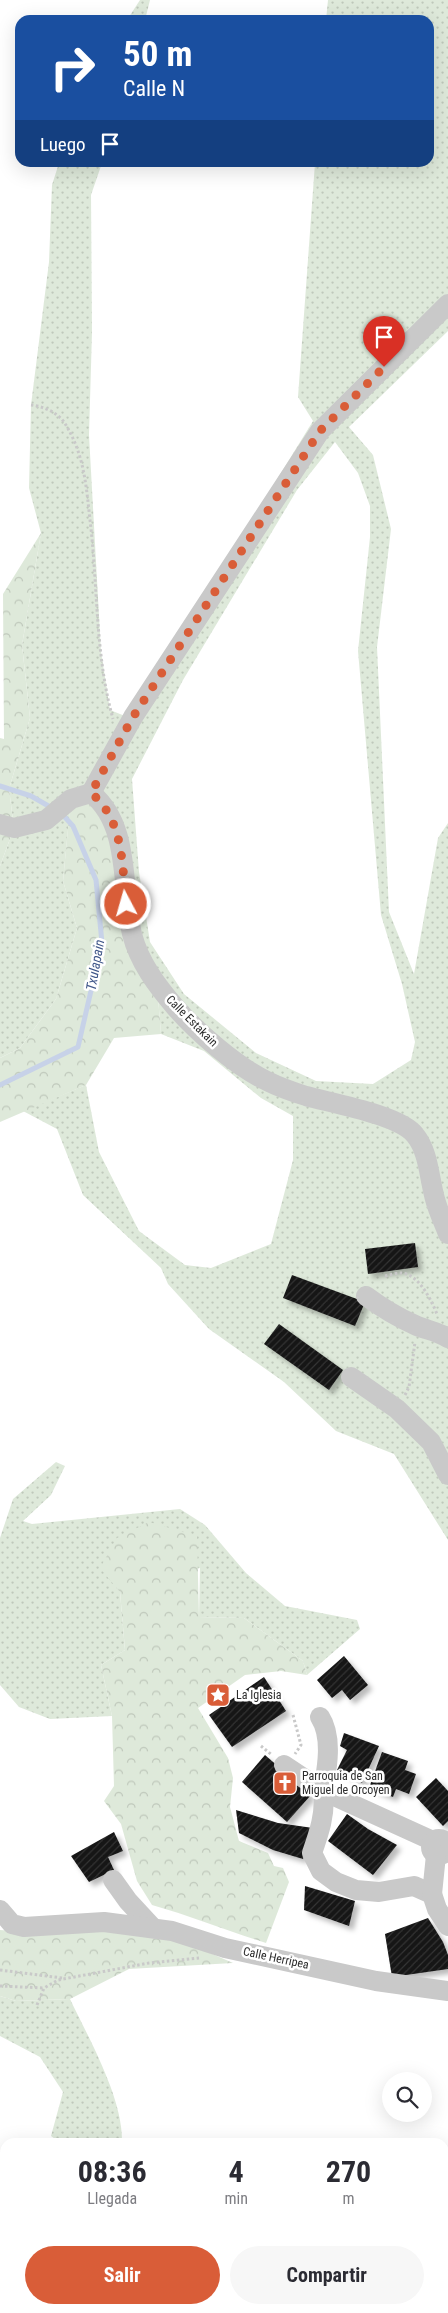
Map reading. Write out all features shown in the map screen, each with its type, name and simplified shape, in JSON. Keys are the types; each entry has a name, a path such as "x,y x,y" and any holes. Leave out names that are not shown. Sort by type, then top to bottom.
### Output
{"street":[{"path":"0,824 14,828 46,820 71,799 91,793 119,742 320,431 448,304"},
{"name":"Calle Estakain","path":"91,793 102,802 112,817 119,838 126,904 132,936 144,966 176,1009 227,1055 266,1080 304,1095 361,1110 396,1122 414,1133 423,1147 435,1200 448,1234"},
{"path":"366,1296 387,1312 417,1326 443,1335"},
{"path":"351,1377 397,1409 431,1442 448,1475"},
{"path":"320,1717 325,1725 327,1774 323,1791 325,1800 321,1825 312,1853 322,1870 336,1882 356,1890 379,1892 414,1886 432,1894"},
{"path":"284,1764 323,1791 441,1849 432,1894 437,1909 448,1926"},
{"path":"113,1880 128,1901 153,1928"},
{"name":"Calle Herripea","path":"4,1919 24,1926 104,1922 172,1930 224,1948 376,1980 448,1991"}],"path":[{"path":"31,404 43,407 63,420 84,466 96,571 101,652 110,710 119,742"},
{"path":"385,1276 403,1273 414,1278 430,1298 438,1315 443,1335"},
{"path":"397,1409 409,1387 417,1326"},
{"path":"284,1764 299,1750 301,1745 293,1715"},
{"path":"0,1986 44,1988 65,1978 149,1964 192,1960 201,1957"},
{"path":"0,1970 65,1978"},
{"path":"37,2005 44,1988"}],"green space":[{"path":"140,0 150,0 146,15 130,15"},
{"path":"328,0 448,0 448,331 349,427 373,455 391,529 377,647 389,912 414,974 438,838 448,823 448,1540 394,1454 336,1431 284,1382 209,1329 168,1284 161,1268 83,1195 57,1129 23,1111 86,1085 99,1152 139,1231 185,1265 211,1268 271,1244 293,1160 293,1116 261,1098 204,1051 161,1034 158,997 91,792 71,799 63,881 77,928 56,999 20,1048 0,1058 0,866 14,828 9,789 30,718 22,645 41,533 29,488 31,405 49,262 52,185 58,167 101,167 91,195 92,332 89,435 101,652 110,710 130,718 313,421 298,397 315,167 434,167 434,15 326,15","holes":["335,442 358,473 370,506 370,537 358,651 381,915 402,984 415,1042 411,1060 373,1084 316,1081 256,1053 184,994 150,942 139,872 132,779 183,680 297,490"]},
{"path":"41,533 22,645 30,718 9,789 14,828 0,866 0,738 4,739 3,594"},
{"path":"91,793 119,838 144,966 158,997 161,1034 114,1038 86,1085 0,1122 0,1058 20,1048 56,999 77,928 63,881 70,807"},
{"path":"56,1462 65,1466 51,1495 23,1521 32,1524 180,1509 205,1525 246,1573 285,1606 357,1620 360,1629 307,1675 303,1661 244,1618 199,1617 200,1568 120,1592 125,1650 101,1665 112,1716 50,1719 19,1707 0,1685 0,1538 13,1499"},
{"path":"149,1522 197,1536 199,1617 244,1618 303,1661 307,1675 281,1671 245,1675 198,1708 228,1758 233,1778 230,1807 239,1841 268,1853 274,1866 283,1868 289,1882 266,1943 152,1905 137,1881 121,1824 104,1801 114,1786 112,1716 101,1665 125,1650 120,1592 100,1568 117,1538"},
{"path":"92,1928 185,1942 233,1963 129,1969 70,1999 16,2001 0,1996 0,1930 26,1932"},
{"path":"0,1996 16,2001 70,1999 104,2069 117,2107 122,2138 54,2138 51,2136 63,2092 40,2057 0,2036"}],"building":[{"path":"415,1243 418,1267 368,1274 365,1249"},
{"path":"292,1275 365,1302 355,1326 283,1298"},
{"path":"279,1324 343,1370 329,1390 264,1344"},
{"path":"344,1656 368,1685 350,1700 342,1690 332,1698 317,1680"},
{"path":"264,1677 286,1711 232,1747 209,1715"},
{"path":"344,1733 379,1746 362,1783 337,1770 347,1750 340,1746"},
{"path":"382,1752 408,1761 405,1770 416,1774 409,1794 396,1789 393,1797 369,1788"},
{"path":"265,1755 311,1795 287,1822 242,1782"},
{"path":"436,1778 448,1791 448,1821 443,1826 416,1797"},
{"path":"236,1810 278,1823 313,1828 303,1859 273,1850 239,1833"},
{"path":"347,1814 368,1829 397,1845 373,1875 328,1841"},
{"path":"114,1832 123,1851 108,1857 114,1870 89,1882 71,1856"},
{"path":"305,1886 355,1901 349,1926 304,1910"},
{"path":"428,1918 443,1942 448,1955 448,1969 392,1977 385,1934"}],"waterway":[{"name":"Txulapain","path":"0,786 31,796 52,808"},
{"name":"Txulapain","path":"0,1085 78,1047 102,943 96,880 73,826 61,813"}],"place":[{"name":"La Iglesia","path":"218,1695"},
{"name":"Parroquia de San Miguel de Orcoyen","path":"285,1783"}],"route":[{"path":"126,904 119,838 112,817 102,802 91,793 133,717 320,431 384,367"}]}
